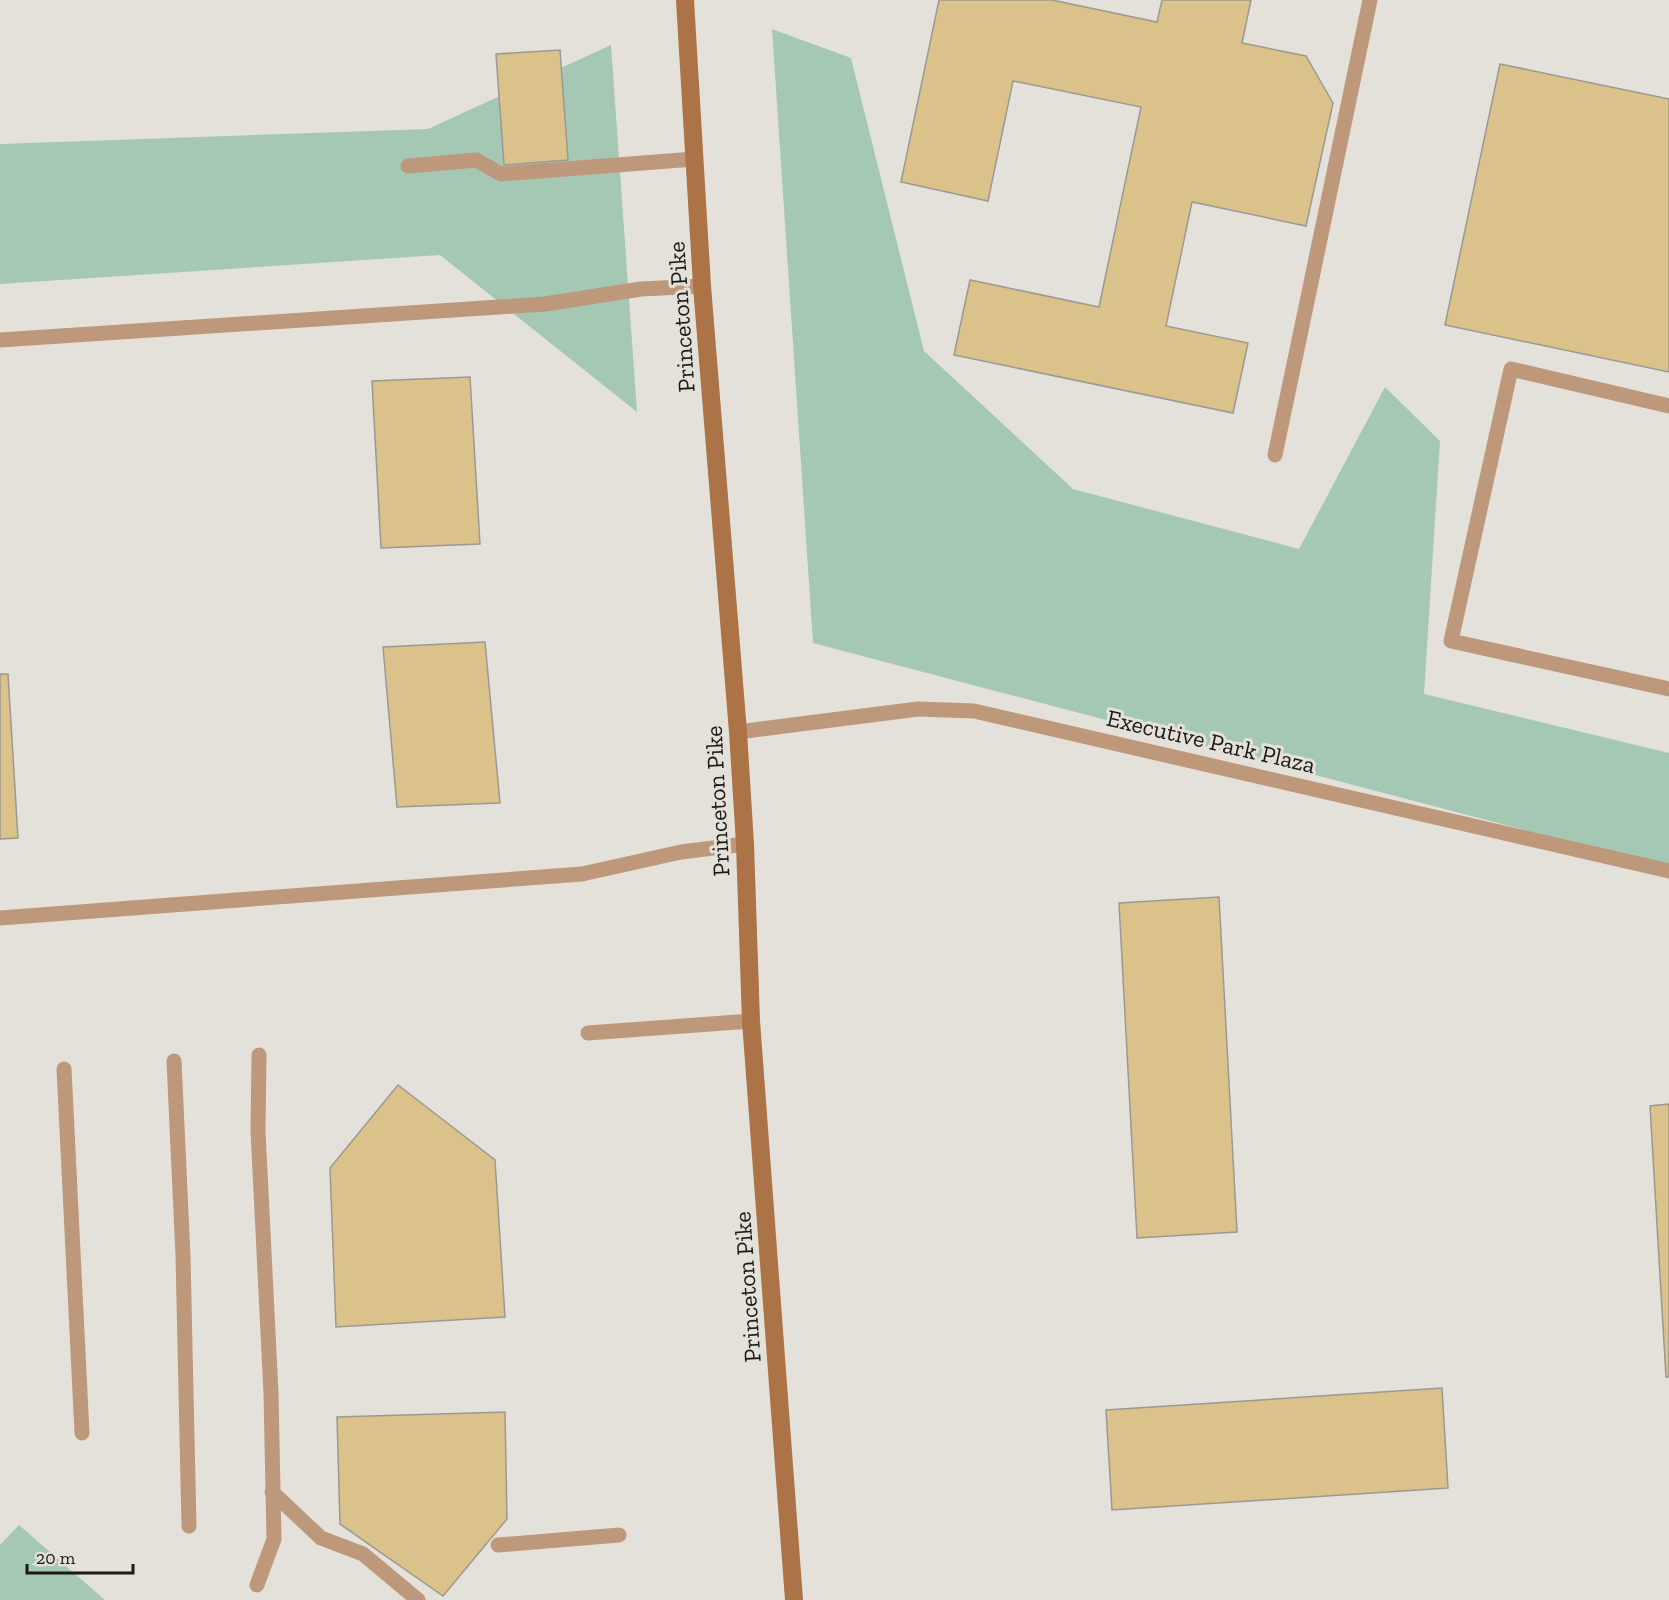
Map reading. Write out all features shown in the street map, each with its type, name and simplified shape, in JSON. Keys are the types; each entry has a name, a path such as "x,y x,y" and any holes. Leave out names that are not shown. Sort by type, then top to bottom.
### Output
{"main road":[{"name":"Princeton Pike","path":"685,0 702,286 738,732 745,844 751,1022 794,1600"}],"lane":[{"path":"1275,455 1370,0"},
{"path":"408,166 476,160 501,174 694,159"},
{"path":"0,340 545,304 640,289 702,286"},
{"path":"1669,406 1511,369 1451,641 1669,690"},
{"name":"Executive Park Plaza","path":"738,732 918,709 974,711 1669,871"},
{"path":"0,918 582,874 681,852 745,844"},
{"path":"588,1032 751,1022"},
{"path":"257,1585 274,1539 271,1393 258,1131 259,1055"},
{"path":"174,1061 183,1256 189,1526"},
{"path":"64,1069 82,1433"},
{"path":"272,1492 321,1538 388,1563"},
{"path":"498,1545 619,1535"},
{"path":"367,1556 418,1600"}],"green space":[{"path":"772,29 851,58 924,351 1073,489 1299,549 1385,387 1440,441 1424,694 1669,753 1669,868 813,643"},
{"path":"611,45 637,412 440,255 0,284 0,144 428,129"},
{"path":"19,1525 105,1600 0,1600 0,1545"}],"building":[{"path":"939,0 1052,0 1157,22 1162,0 1251,0 1242,43 1306,56 1333,103 1306,226 1192,202 1166,326 1248,343 1233,413 954,355 970,280 1099,307 1141,107 1013,81 988,201 901,182"},
{"path":"560,50 568,160 504,165 496,54"},
{"path":"1500,64 1669,99 1669,372 1445,325"},
{"path":"470,377 480,544 381,548 372,381"},
{"path":"485,642 500,803 397,807 383,647"},
{"path":"0,674 8,674 18,838 0,839"},
{"path":"1219,897 1237,1232 1137,1238 1119,903"},
{"path":"398,1085 495,1160 505,1317 336,1327 330,1168"},
{"path":"1669,1104 1669,1377 1666,1377 1650,1106"},
{"path":"1442,1388 1448,1488 1112,1510 1106,1410"},
{"path":"505,1412 507,1519 443,1596 340,1524 337,1417"}]}
